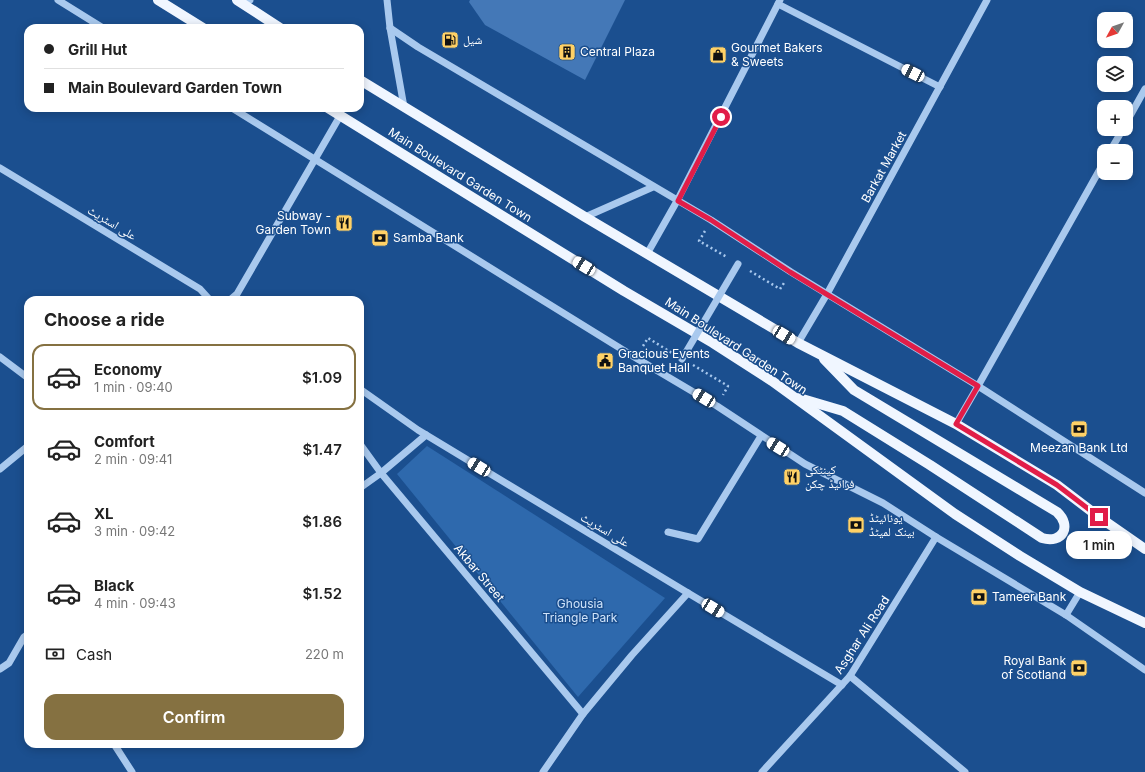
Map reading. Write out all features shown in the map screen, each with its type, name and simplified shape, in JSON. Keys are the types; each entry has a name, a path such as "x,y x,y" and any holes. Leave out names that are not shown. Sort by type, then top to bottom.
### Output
{"main road":[{"path":"158,0 197,24"},
{"path":"237,0 274,24"},
{"path":"364,82 585,217 798,343 956,424 1057,485 1099,517 1145,548"},
{"name":"Main Boulevard Garden Town","path":"334,112 624,291 713,343 772,381 954,514 1020,556 1080,592 1145,623"},
{"path":"792,396 842,411 930,465 1042,538 1050,540 1058,538 1064,531 1065,523 1057,512 854,390 817,352"}],"street":[{"path":"58,0 97,24"},
{"path":"237,0 250,0"},
{"path":"387,0 390,28 404,107"},
{"name":"Barkat Market","path":"798,343 827,294 987,0"},
{"path":"647,254 678,201 779,2 940,87"},
{"path":"390,28 418,47 711,220 790,272 978,386 1145,492"},
{"path":"1133,111 1144,93"},
{"path":"238,112 636,358 717,406 805,464 883,503 936,537 1066,615 1145,670"},
{"path":"237,296 340,116"},
{"name":"علی اسٹریٹ","path":"0,168 200,289 206,296"},
{"path":"956,424 1097,174"},
{"path":"585,217 654,187"},
{"path":"682,359 738,264"},
{"path":"0,357 24,375"},
{"name":"علی اسٹریٹ","path":"364,392 426,435 842,685"},
{"path":"364,485 381,473 426,435"},
{"path":"668,532 698,539 761,436"},
{"path":"0,469 24,449"},
{"name":"Akbar Street","path":"364,450 381,473 583,714"},
{"name":"Asghar Ali Road","path":"762,772 850,676 936,537"},
{"path":"1066,615 1080,592"},
{"path":"543,772 583,714 632,655 688,593"},
{"path":"0,669 9,663 24,637"},
{"path":"850,676 965,772"},
{"path":"117,748 132,772"}],"path":[{"path":"699,241 780,290"},
{"path":"648,338 728,386"}],"green space":[{"name":"Ghousia Triangle Park","path":"427,446 665,598 578,697 397,474"}],"building":[{"name":"Central Plaza","path":"470,0 625,0 585,80 485,25 469,2"}],"place":[{"name":"شیل","path":"450,40"},
{"name":"Central Plaza","path":"567,52"},
{"name":"Gourmet Bakers & Sweets","path":"718,55"},
{"name":"Subway - Garden Town","path":"344,223"},
{"name":"Samba Bank","path":"380,238"},
{"name":"Gracious Events Banquet Hall","path":"605,361"},
{"name":"Meezan Bank Ltd","path":"1079,429"},
{"name":"کینٹکی فرائیڈ چکن","path":"792,477"},
{"name":"یونائیٹڈ بینک لمیٹڈ","path":"856,525"},
{"name":"Tameer Bank","path":"979,597"},
{"name":"Royal Bank of Scotland","path":"1079,668"}],"route":[{"path":"721,117 678,201 711,220 790,272 978,386 956,424 1057,485 1099,517"}]}
